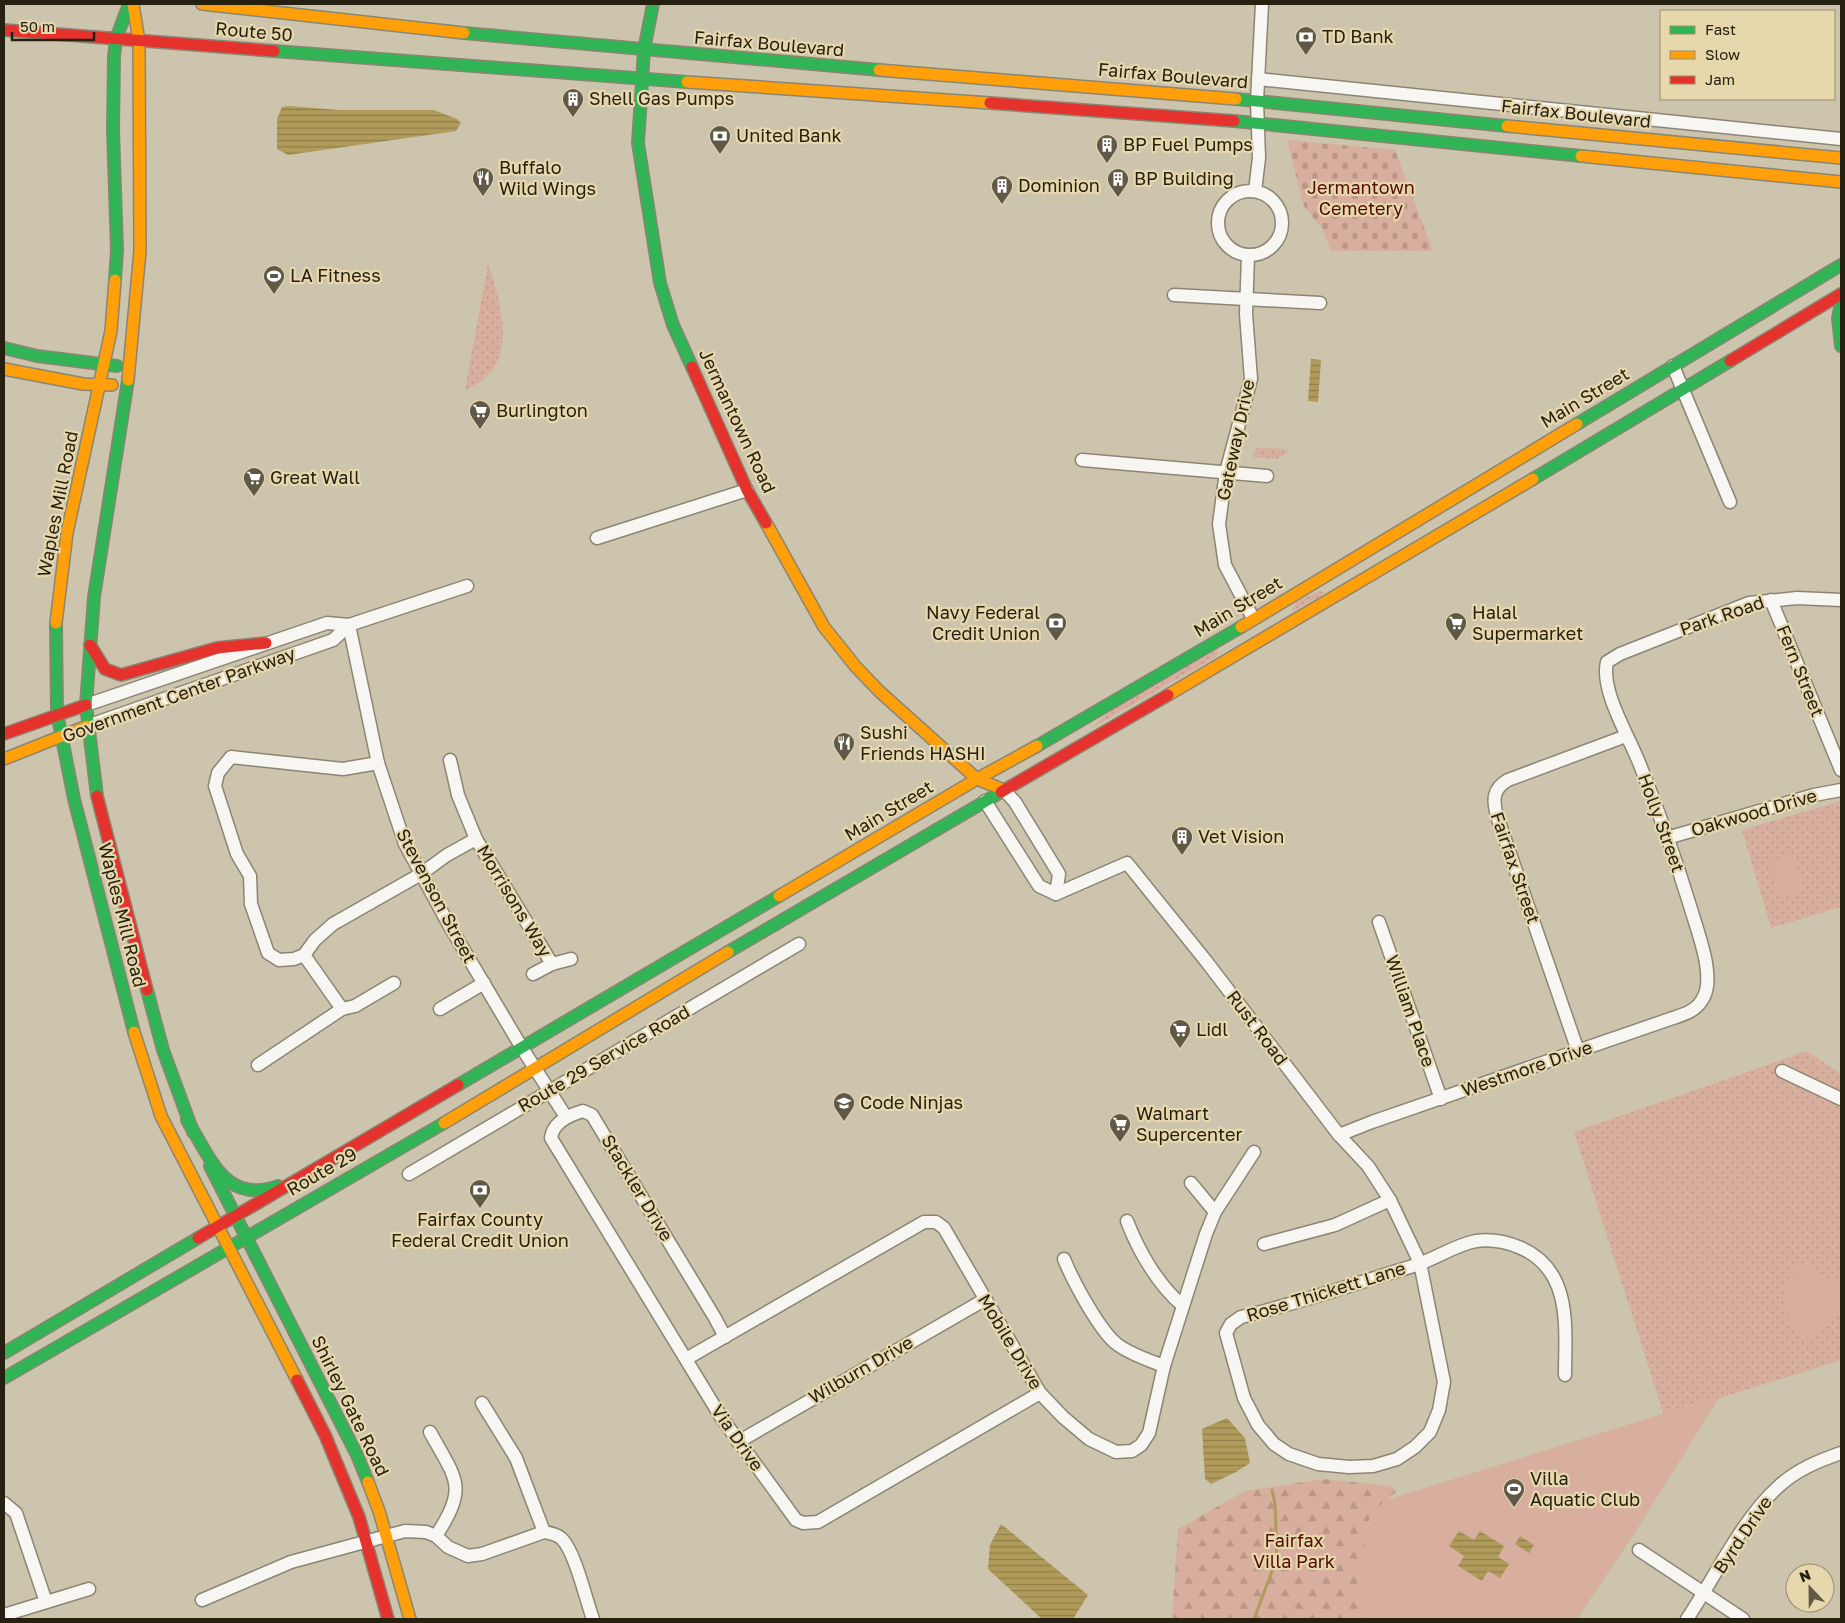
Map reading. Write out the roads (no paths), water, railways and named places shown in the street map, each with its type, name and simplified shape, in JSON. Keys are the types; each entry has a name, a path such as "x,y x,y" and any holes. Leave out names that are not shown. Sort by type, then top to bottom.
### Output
{"main road":[{"name":"Waples Mill Road","path":"131,4 116,39 113,130 117,250 111,331 101,384 70,514 59,590 56,623 57,713 74,799 140,1056 160,1116 218,1228"},
{"name":"Waples Mill Road","path":"131,4 139,41 140,251 130,367 101,539 90,645 86,704 87,726 97,794 163,1050 188,1120 236,1217"},
{"name":"Route 50","path":"202,4 501,37"},
{"name":"Jermantown Road","path":"654,4 644,50 638,143 660,283 673,325 748,490 814,611 840,648 879,691 977,779 1004,790"},
{"name":"Route 50","path":"4,30 502,69"},
{"name":"Fairfax Boulevard","path":"501,37 644,50 805,77 973,102 1256,123 1841,182"},
{"name":"Fairfax Boulevard","path":"502,69 641,79 805,77 980,78 1510,124 1841,158"},
{"path":"973,102 980,78"},
{"name":"Main Street","path":"650,973 977,779 1000,768 1141,686 1841,265"},
{"path":"985,801 1312,612 1841,294"},
{"path":"1841,303 1838,318 1841,346"},
{"path":"4,348 36,356 105,366 130,367"},
{"path":"4,369 83,384 127,386"},
{"path":"90,645 102,666 115,675 121,675 217,648 266,643"},
{"name":"Government Center Parkway","path":"4,734 57,713 86,704"},
{"name":"Government Center Parkway","path":"4,759 87,726"},
{"name":"Jermantown Road","path":"977,779 985,801"},
{"name":"Route 29","path":"4,1378 414,1140 656,994 985,801"},
{"name":"Route 29","path":"4,1353 650,973"},
{"path":"188,1120 221,1173 242,1190 262,1191 288,1182 323,1166"},
{"name":"Shirley Gate Road","path":"236,1217 348,1437 369,1485 386,1535 410,1619"},
{"name":"Shirley Gate Road","path":"218,1228 325,1435 350,1492 388,1619"}],"street":[{"path":"1255,190 1259,158 1256,123 1262,4"},
{"path":"1258,79 1841,139"},
{"path":"1378,114 1380,92"},
{"path":"1506,148 1512,105"},
{"path":"1785,152 1786,133"},
{"path":"1245,190 1255,190 1266,194 1274,201 1280,210 1283,221 1281,232 1276,242 1268,250 1248,256 1228,247 1220,234 1218,219 1226,200 1245,190"},
{"name":"Gateway Drive","path":"1248,256 1246,299 1251,379 1226,472 1219,524 1225,565 1253,618"},
{"path":"1174,295 1320,303"},
{"path":"1673,366 1730,502"},
{"path":"1082,460 1267,476"},
{"path":"597,538 748,490"},
{"name":"Government Center Parkway","path":"86,704 327,623 349,625 467,586"},
{"name":"Park Road","path":"1609,660 1749,604 1771,600 1841,600"},
{"name":"Fern Street","path":"1771,600 1841,770"},
{"name":"Government Center Parkway","path":"87,726 333,640 349,625"},
{"name":"Stevenson Street","path":"349,625 378,763 395,818 421,874 522,1048 535,1067"},
{"name":"Holly Street","path":"1609,660 1605,677 1626,736 1640,764 1667,838 1703,950 1707,976 1706,990"},
{"name":"Fairfax Street","path":"1578,1052 1497,816 1493,803 1494,795 1497,788 1508,780 1626,736"},
{"path":"342,1009 304,956 279,960 268,953 251,904 250,876 237,854 215,786 218,773 231,757 343,770 378,763"},
{"name":"Morrisons Way","path":"450,760 458,795 476,839 552,964"},
{"path":"985,801 1039,886 1056,894 1059,874 1015,802 1004,790"},
{"name":"Oakwood Drive","path":"1667,838 1841,790"},
{"name":"Morrisons Way","path":"304,956 315,940 333,924 421,874 447,855 476,839"},
{"name":"Rust Road","path":"1056,894 1127,863 1206,961 1339,1136 1368,1166 1390,1200 1420,1264"},
{"name":"William Place","path":"1378,922 1441,1099"},
{"name":"Route 29 Service Road","path":"409,1174 799,944"},
{"path":"533,974 552,964 571,959"},
{"path":"440,1009 484,983"},
{"path":"258,1065 342,1009 355,1006 394,984"},
{"name":"Westmore Drive","path":"1339,1136 1372,1122 1690,1012 1700,1004 1706,990"},
{"path":"535,1067 566,1117"},
{"path":"1782,1071 1841,1099"},
{"name":"Stackler Drive","path":"566,1117 583,1111 592,1115 725,1337"},
{"name":"Via Drive","path":"566,1117 552,1132 551,1138 738,1442 791,1516 803,1523 818,1522 1040,1393"},
{"name":"Mobile Drive","path":"686,1359 924,1222 936,1222 944,1228 984,1300 1040,1393 1063,1417 1089,1439 1116,1452 1132,1451 1141,1445 1149,1433 1164,1366 1182,1305 1215,1212 1254,1152"},
{"path":"1191,1184 1215,1212"},
{"path":"1264,1244 1335,1225 1390,1200"},
{"path":"1127,1221 1134,1238 1160,1281 1182,1305"},
{"name":"Rose Thickett Lane","path":"1420,1264 1444,1382 1439,1410 1430,1432 1415,1447 1396,1459 1373,1466 1349,1467 1318,1464 1290,1454 1274,1444 1258,1425 1244,1398 1226,1333 1231,1324 1241,1318 1420,1264 1462,1245 1486,1240 1515,1245 1537,1258 1553,1277 1563,1300 1565,1313 1565,1375"},
{"path":"1064,1259 1069,1272 1109,1337 1138,1357 1164,1366"},
{"name":"Wilburn Drive","path":"738,1442 984,1300"},
{"path":"482,1403 516,1458 544,1532"},
{"path":"430,1432 456,1484 457,1499 436,1536"},
{"name":"Byrd Drive","path":"1687,1619 1742,1532 1766,1499 1800,1470 1841,1453"},
{"path":"4,1503 16,1513 46,1602"},
{"path":"202,1600 291,1562 386,1535 417,1530 436,1536 448,1547 468,1556 482,1554 544,1532 553,1533 562,1540 574,1563 592,1619"},
{"path":"1639,1550 1743,1619"},
{"path":"4,1615 89,1589"}],"waterway":[{"path":"1254,1619 1277,1558 1275,1504 1272,1490"}],"place":[{"name":"TD Bank","path":"1306,56"},
{"name":"Shell Gas Pumps","path":"573,118"},
{"name":"United Bank","path":"720,155"},
{"name":"BP Fuel Pumps","path":"1107,164"},
{"name":"Buffalo Wild Wings","path":"483,197"},
{"name":"BP Building","path":"1118,198"},
{"name":"Dominion","path":"1002,205"},
{"name":"LA Fitness","path":"274,295"},
{"name":"Burlington","path":"480,430"},
{"name":"Great Wall","path":"254,497"},
{"name":"Navy Federal Credit Union","path":"1056,642"},
{"name":"Halal Supermarket","path":"1456,642"},
{"name":"Sushi Friends HASHI","path":"844,762"},
{"name":"Vet Vision","path":"1182,856"},
{"name":"Lidl","path":"1180,1049"},
{"name":"Code Ninjas","path":"844,1122"},
{"name":"Walmart Supercenter","path":"1120,1143"},
{"name":"Fairfax County Federal Credit Union","path":"480,1209"},
{"name":"Villa Aquatic Club","path":"1514,1508"}],"park label":[{"name":"Jermantown Cemetery","path":"1361,198"},
{"name":"Fairfax Villa Park","path":"1294,1551"}]}
